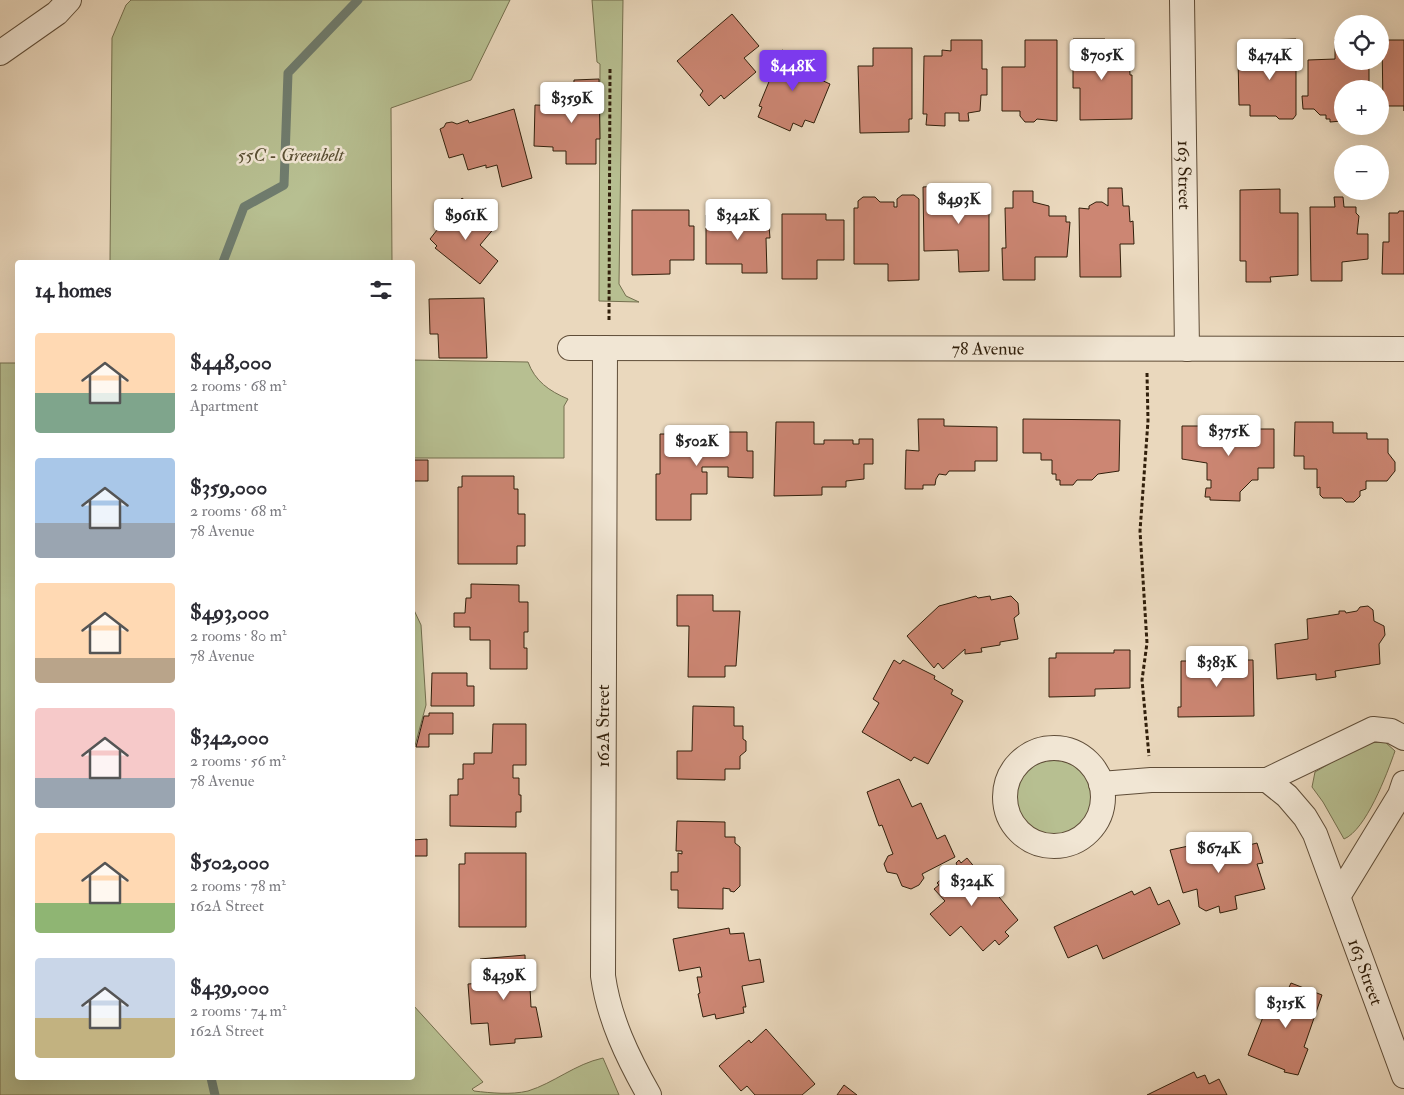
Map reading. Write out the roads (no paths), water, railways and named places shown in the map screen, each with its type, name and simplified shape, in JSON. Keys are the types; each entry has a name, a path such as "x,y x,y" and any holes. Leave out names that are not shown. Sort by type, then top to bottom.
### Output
{"street":[{"path":"0,53 56,13 70,0"},
{"name":"163 Street","path":"1182,0 1187,349"},
{"name":"78 Avenue","path":"570,348 1404,349"},
{"name":"162A Street","path":"605,348 603,976 606,995 616,1028 649,1095"},
{"path":"1102,784 1151,780 1267,780 1373,729 1391,731 1404,738"},
{"path":"1045,748 1066,749 1082,756 1094,768 1102,784 1101,812 1093,827 1080,839 1064,845 1051,847 1034,842 1020,833 1009,820 1004,803 1007,780 1016,764 1029,754 1045,748"},
{"name":"163 Street","path":"1267,780 1287,796 1315,834 1404,1076"},
{"path":"1339,895 1400,795 1404,783"}],"waterway":[{"path":"224,260 244,207 284,185 288,73 358,0"},
{"path":"211,1080 215,1095"}],"park label":[{"name":"55C - Greenbelt","path":"291,155"}]}
